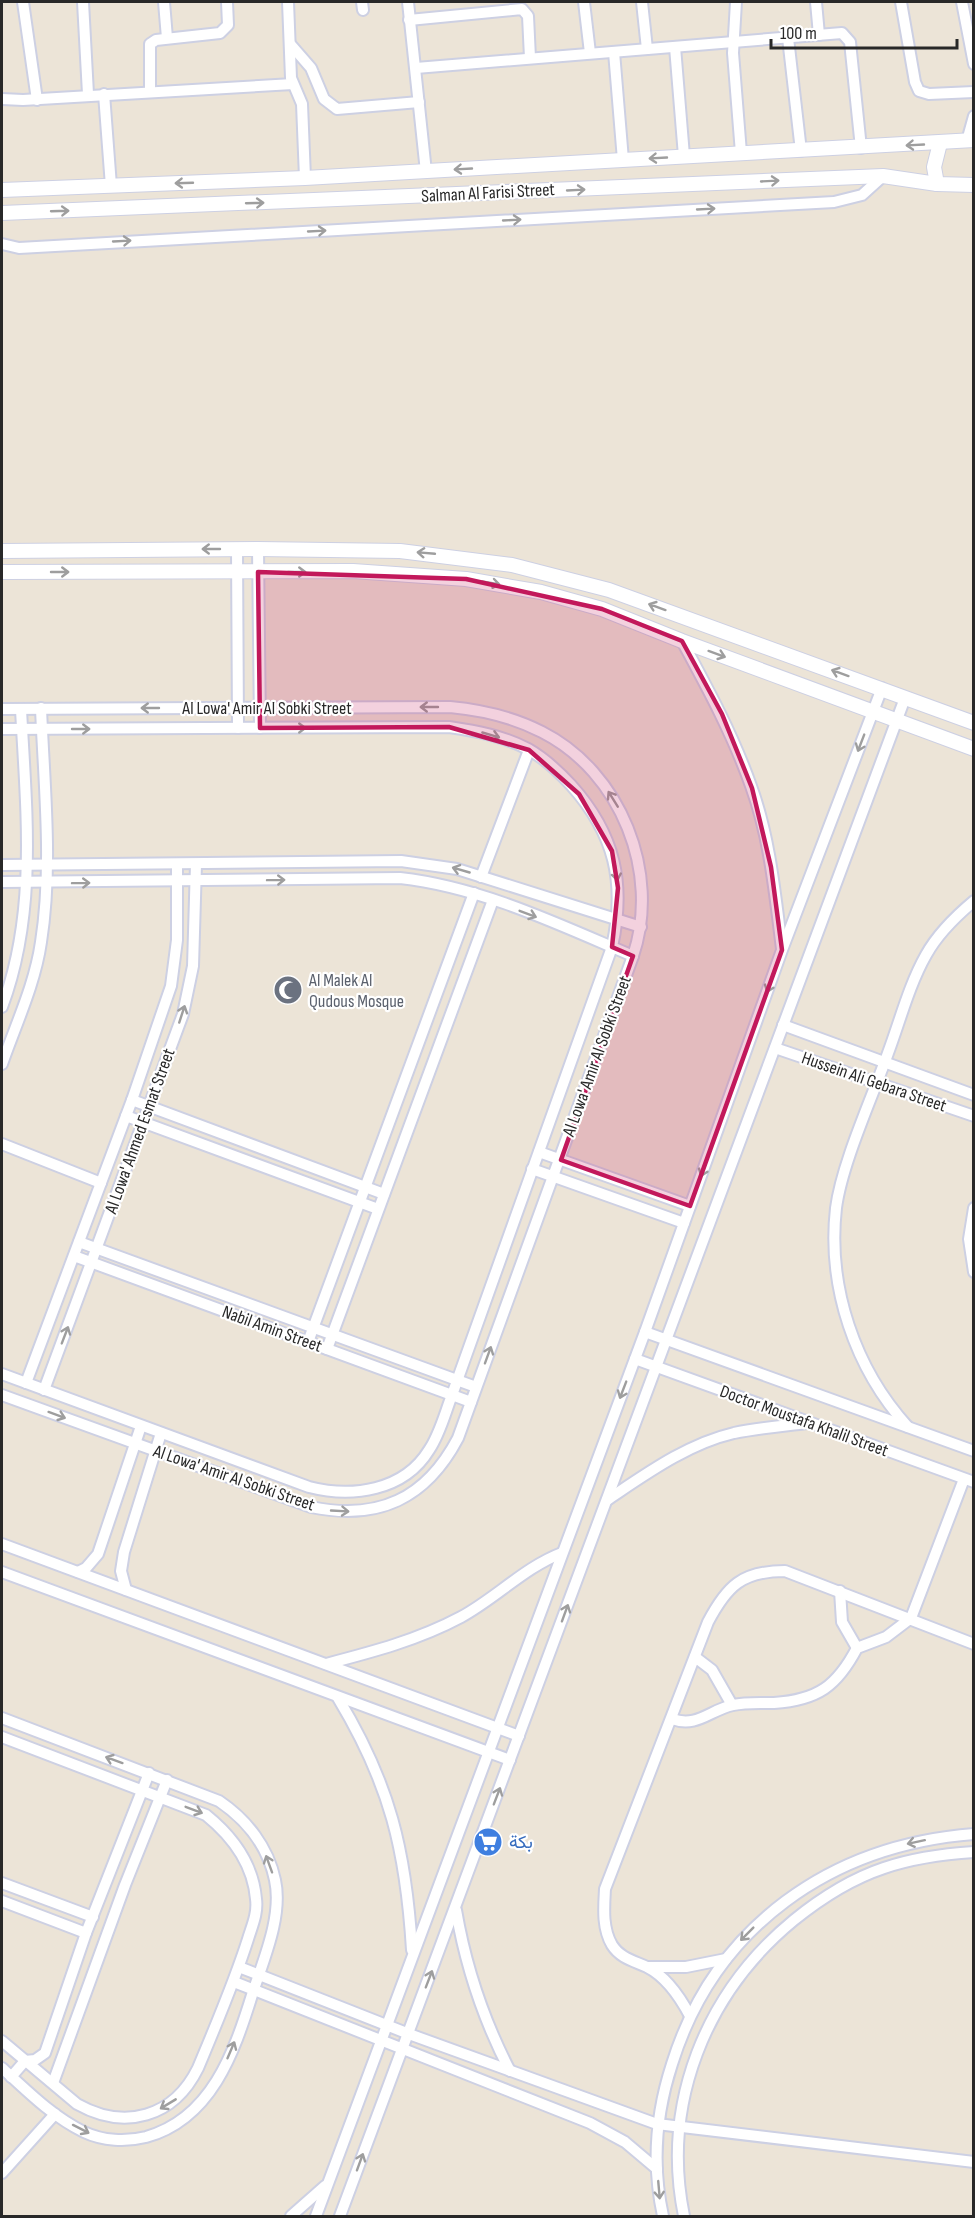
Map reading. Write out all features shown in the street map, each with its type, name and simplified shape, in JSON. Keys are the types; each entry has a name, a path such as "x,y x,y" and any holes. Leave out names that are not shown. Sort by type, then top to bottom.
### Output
{"street":[{"path":"23,2 37,100"},
{"path":"83,2 88,94"},
{"path":"164,2 167,38"},
{"path":"150,91 148,49 156,40 220,33 228,25 227,2"},
{"path":"288,2 293,84 302,104 305,178"},
{"path":"408,2 426,172"},
{"path":"465,2 466,13"},
{"path":"584,2 590,53"},
{"path":"642,2 647,49"},
{"path":"736,2 733,42 741,153"},
{"path":"816,2 819,34"},
{"path":"901,2 915,82 919,91 928,94 974,92"},
{"path":"962,2 974,64"},
{"path":"409,20 510,5 522,9 528,16 530,58"},
{"path":"416,68 843,33 849,38 861,148"},
{"path":"788,38 801,151"},
{"path":"291,45 311,68 324,99 337,109 419,102"},
{"path":"675,47 684,156"},
{"path":"614,52 623,160"},
{"path":"2,99 37,100 88,94 293,84"},
{"path":"104,94 111,186"},
{"path":"970,140 974,116"},
{"name":"Salman Al Farisi Street","path":"2,190 426,172 970,140"},
{"path":"937,184 934,159 940,143"},
{"path":"2,244 19,248 834,202 862,195 883,176"},
{"name":"Salman Al Farisi Street","path":"2,213 883,176 937,184 974,185"},
{"path":"237,549 238,728"},
{"path":"2,551 237,549 400,551 512,566 609,590 974,723"},
{"path":"258,549 260,728"},
{"path":"2,572 353,572 466,579 541,592 602,609 974,749"},
{"path":"682,641 722,714 752,788 771,867 782,950"},
{"path":"316,2217 645,1332 782,950 882,688"},
{"path":"340,2217 905,698"},
{"name":"Al Lowa' Amir Al Sobki Street","path":"2,709 450,707 497,714 543,732 561,743 587,766 610,794 631,835 641,880 641,927 633,956 561,1160 458,1438 434,1475 417,1490 377,1509 355,1512 311,1507 2,1395"},
{"path":"2,1064 36,969 41,943 46,864 41,708"},
{"path":"2,1007 21,937 27,883 21,709"},
{"name":"Al Lowa' Amir Al Sobki Street","path":"2,729 449,727 485,734 529,750 564,777 579,794 603,831 612,851 619,906 612,947 458,1380 428,1452 413,1468 385,1485 353,1493 331,1493 309,1488 2,1374"},
{"path":"481,877 529,750"},
{"path":"2,865 401,861 457,868 641,927"},
{"name":"Al Lowa' Ahmed Esmat Street","path":"26,1383 132,1100 171,986 176,952 177,864"},
{"name":"Al Lowa' Ahmed Esmat Street","path":"44,1390 98,1249 190,990 193,966 196,864"},
{"path":"2,882 46,884 400,878 442,884 474,893 633,956"},
{"path":"308,1342 474,893"},
{"path":"327,1349 492,900"},
{"path":"908,1427 886,1402 869,1373 845,1313 837,1281 836,1208 877,1083 926,955 947,927 974,901"},
{"name":"Hussein Ali Gebara Street","path":"783,1025 974,1095"},
{"name":"Hussein Ali Gebara Street","path":"775,1048 974,1116"},
{"path":"132,1100 384,1194"},
{"path":"126,1116 378,1209"},
{"path":"2,1143 101,1183"},
{"path":"539,1152 690,1206"},
{"path":"532,1169 684,1223"},
{"path":"974,1208 969,1239 974,1272"},
{"name":"Nabil Amin Street","path":"79,1242 476,1387"},
{"name":"Nabil Amin Street","path":"74,1256 471,1402"},
{"name":"Doctor Moustafa Khalil Street","path":"645,1332 974,1451"},
{"name":"Doctor Moustafa Khalil Street","path":"634,1359 969,1480"},
{"path":"607,1500 669,1460 706,1442 732,1433 809,1422"},
{"path":"78,1572 86,1568 98,1554 141,1426"},
{"path":"126,1590 121,1571 124,1552 161,1433"},
{"path":"672,1719 696,1722 732,1705 778,1702 814,1694 830,1686 844,1672 857,1648 886,1637 911,1618 969,1480"},
{"path":"2,1544 519,1736"},
{"path":"325,1664 379,1651 460,1618 562,1552"},
{"path":"726,1959 687,1968 648,1967 628,1960 612,1945 604,1918 604,1889 695,1657 721,1597 740,1581 762,1571 785,1571 974,1644"},
{"path":"2,1572 510,1760"},
{"path":"840,1591 842,1622 857,1648"},
{"path":"695,1657 712,1670 732,1705"},
{"path":"338,1698 375,1766 389,1803 406,1879 412,1957"},
{"path":"2,1718 201,1793 233,1811 252,1830 265,1851 278,1895 276,1912 259,1975 217,2081 202,2103 176,2126 140,2139 121,2140 86,2132 55,2114 2,2068"},
{"path":"2,1737 206,1815 229,1836 249,1867 257,1900 256,1912 234,1982 190,2084 179,2097 164,2107 136,2117 105,2116 77,2104 2,2041"},
{"path":"11,2077 25,2061 35,2060 45,2053 87,1933 149,1773"},
{"path":"52,2082 125,1885 167,1780"},
{"path":"663,2217 657,2169 657,2124 665,2085 690,2016 726,1959 768,1914 801,1889 838,1868 877,1852 913,1842 974,1834"},
{"path":"684,2217 676,2166 678,2126 684,2089 709,2022 740,1974 779,1932 811,1906 845,1885 883,1868 918,1859 974,1851"},
{"path":"2,1883 93,1917"},
{"path":"2,1901 87,1933"},
{"path":"455,1909 470,1976 490,2030 510,2071"},
{"path":"239,1967 409,2034 657,2124 974,2162"},
{"path":"648,1967 673,1988 690,2016"},
{"path":"234,1982 608,2131 626,2142 657,2169"},
{"path":"2,2173 55,2114"},
{"path":"291,2217 328,2183"}],"highlighted area":[{"path":"258,572 466,579 602,609 682,641 722,714 752,788 771,867 782,950 690,1206 561,1160 633,956 612,947 618,888 612,851 579,794 529,750 449,727 260,728"}],"place":[{"name":"Al Malek Al Qudous Mosque","path":"288,990"},
{"name":"بكة","path":"488,1842"}]}
